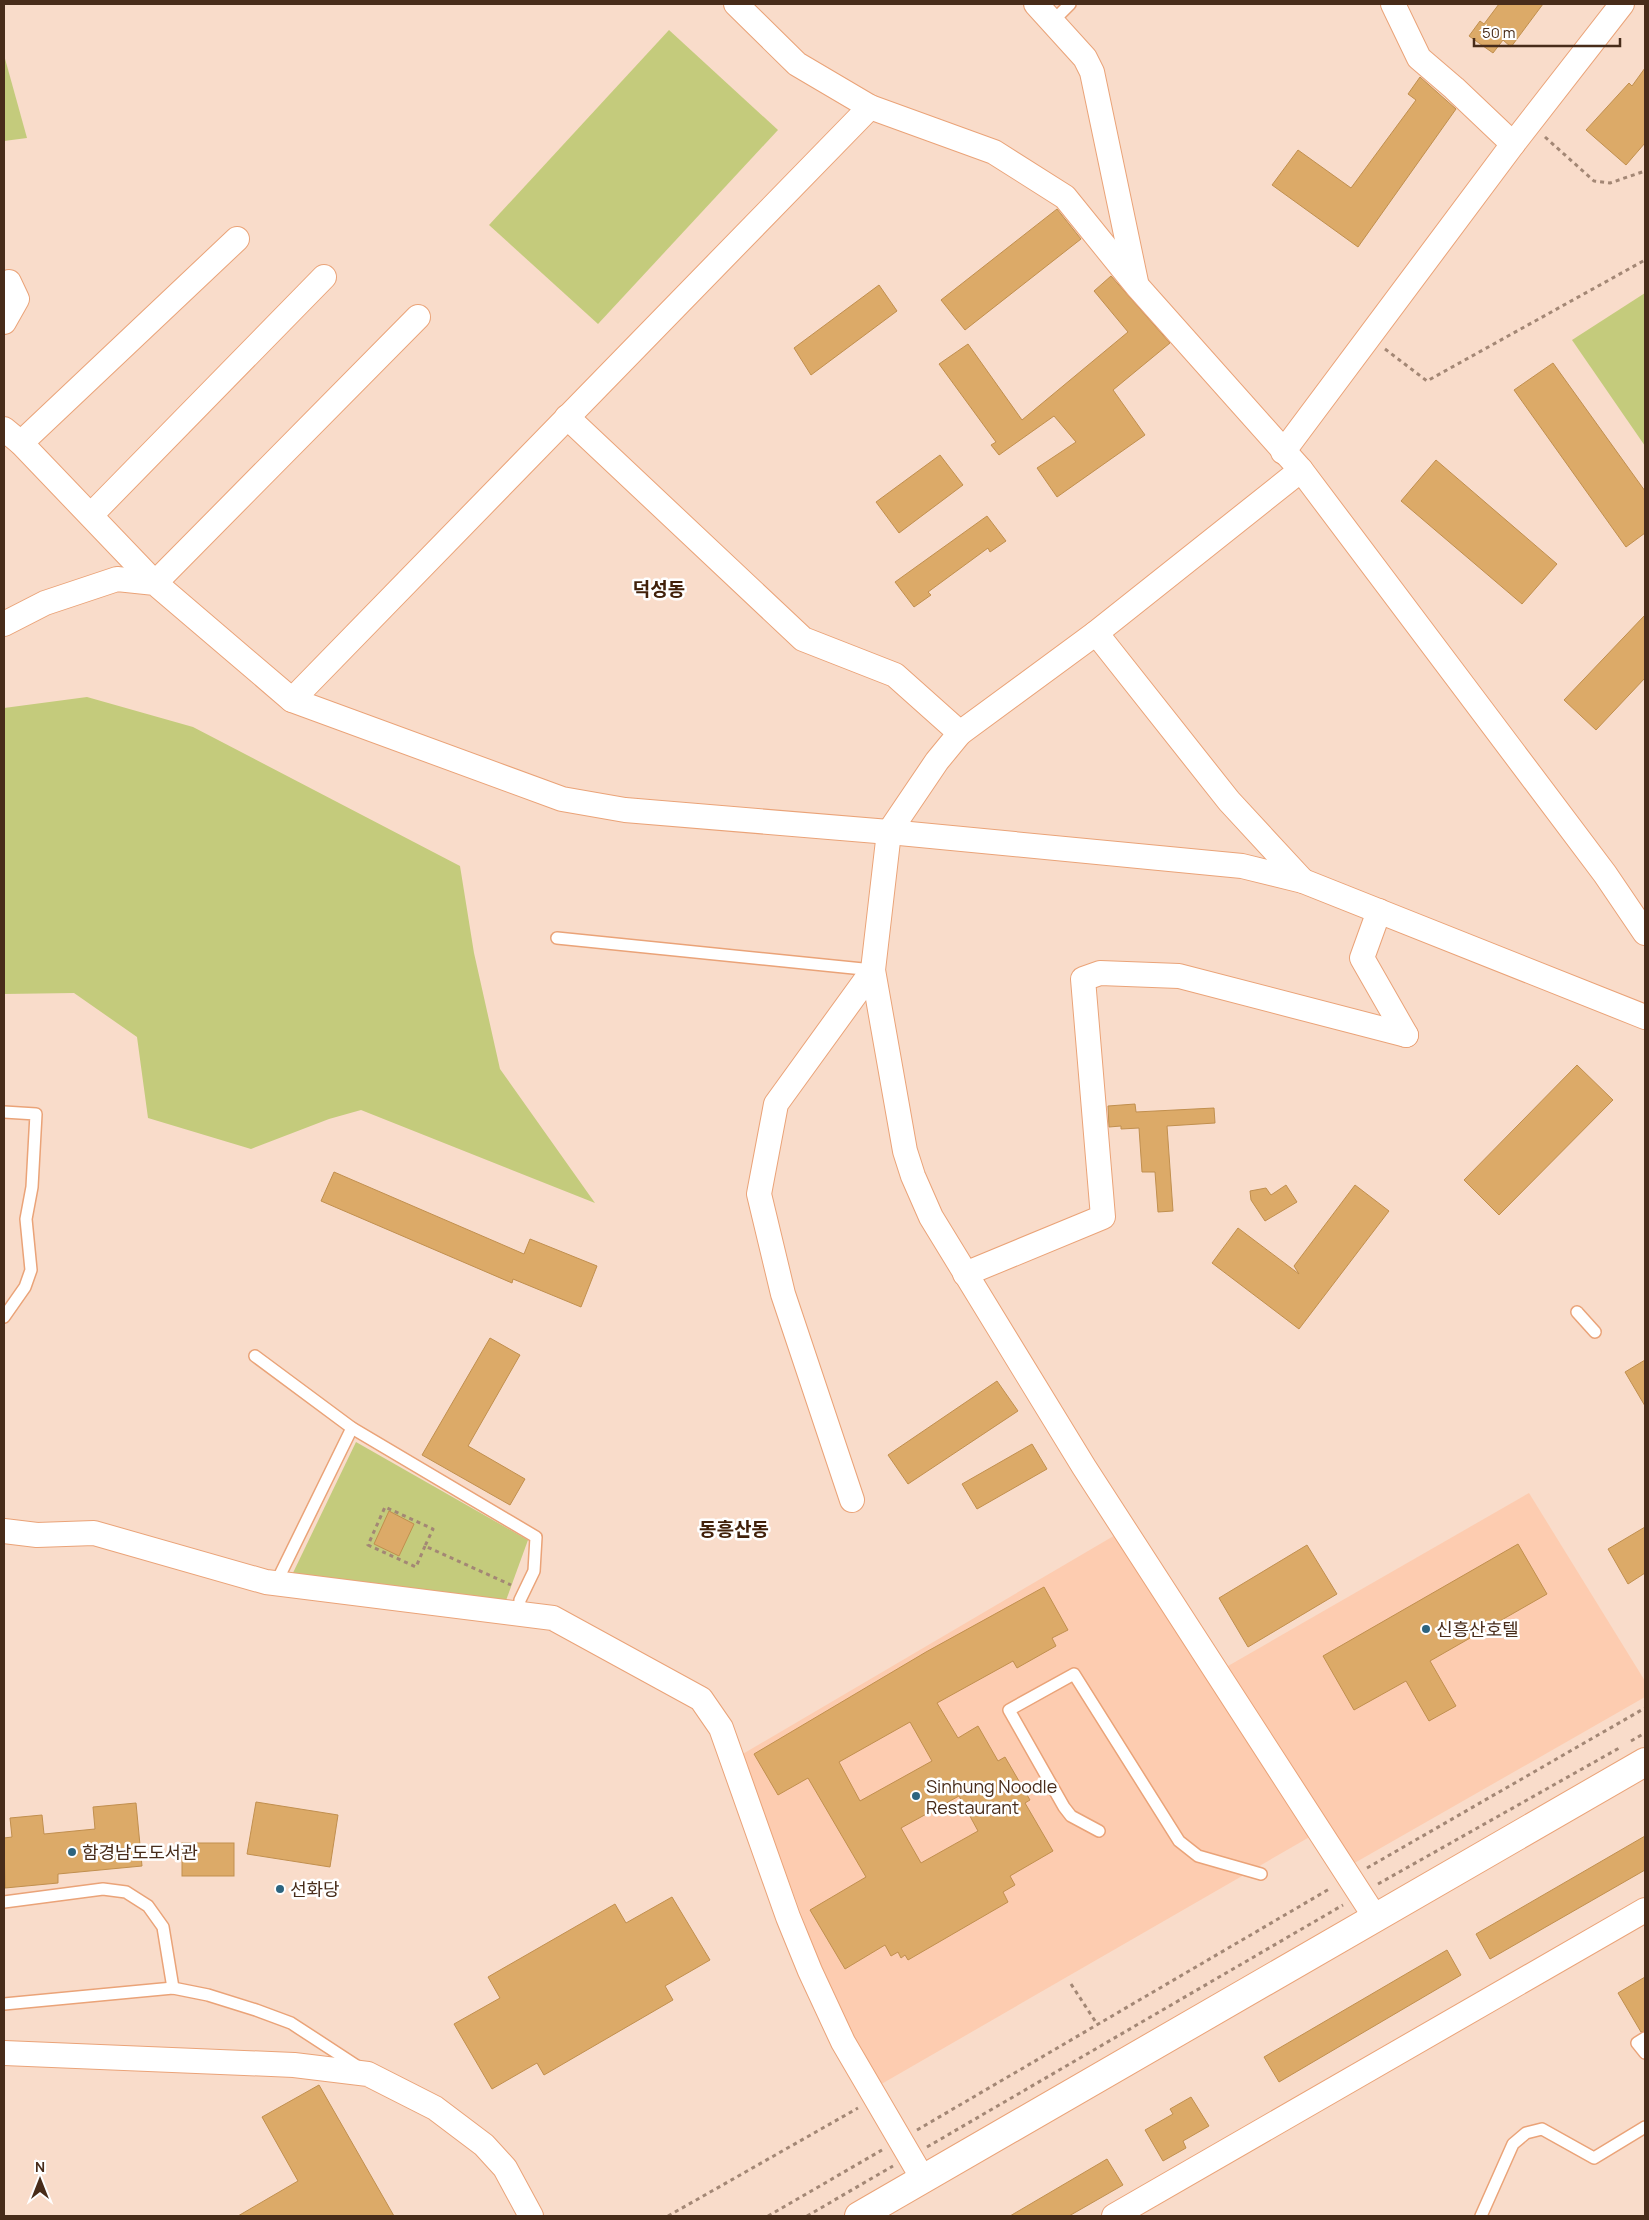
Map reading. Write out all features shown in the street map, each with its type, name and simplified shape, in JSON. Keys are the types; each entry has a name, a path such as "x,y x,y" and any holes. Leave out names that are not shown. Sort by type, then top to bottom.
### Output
{"highway":[{"path":"859,2216 911,2158 1375,1917 1645,1762"}],"street":[{"path":"736,4 797,64 870,107 994,152 1065,197 1137,286 1301,470 1606,874 1645,933"},
{"path":"1036,4 1084,58 1092,72 1137,286"},
{"path":"1393,4 1419,58 1513,144"},
{"path":"1283,452 1513,144 1622,4"},
{"path":"292,700 870,107"},
{"path":"237,239 12,436 155,584 292,700 562,799 591,805 635,811 889,832 1242,866 1303,881 1645,1018"},
{"path":"91,516 324,277"},
{"path":"4,322 16,299 8,282"},
{"path":"155,584 418,317"},
{"path":"567,417 803,639 895,674 960,733"},
{"path":"1301,470 1096,633 960,733 937,761 889,832 874,970 905,1151 913,1176 931,1217 1084,1467 1375,1917"},
{"path":"4,624 45,603 117,579 155,584"},
{"path":"1096,633 1229,801 1303,881"},
{"path":"965,1274 1103,1217 1082,979 1100,973 1179,976 1406,1035 1362,958 1379,911"},
{"path":"852,1500 783,1294 759,1194 776,1104 874,970"},
{"path":"4,1531 37,1535 94,1533 177,1558 276,1583 521,1602 701,1699 721,1728 788,1917 810,1971 843,2042 911,2158"},
{"path":"1114,2216 1645,1910"},
{"path":"4,2053 294,2065 368,2074 435,2108 471,2134 505,2168 531,2216"}],"lane":[{"path":"1052,22 1070,4"},
{"path":"557,938 874,970"},
{"path":"4,1112 36,1114 32,1187 26,1218 31,1270 25,1287 4,1317"},
{"path":"1576,1312 1595,1332"},
{"path":"254,1356 352,1428 536,1537 534,1571 521,1602"},
{"path":"276,1583 352,1428"},
{"path":"1098,1830 1071,1816 1064,1807 1009,1710 1074,1674 1179,1841 1198,1856 1261,1874"},
{"path":"4,1902 103,1889 126,1892 148,1906 163,1927 173,1988"},
{"path":"4,2004 173,1988 216,1998 291,2023 368,2074"},
{"path":"1645,2038 1637,2043 1645,2053"},
{"path":"1481,2216 1513,2144 1526,2133 1542,2129 1594,2158 1645,2127"}],"path":[{"path":"1530,123 1594,181 1610,183 1645,171"},
{"path":"1370,337 1427,381 1645,260"},
{"path":"385,1507 433,1529 425,1546 416,1568 368,1545 385,1507"},
{"path":"425,1546 521,1602"},
{"path":"807,2216 911,2158 1645,1708"},
{"path":"768,2216 911,2158 1097,2024 1645,1733"},
{"path":"1071,1984 1097,2024"},
{"path":"668,2216 876,2098"}],"shaded area":[{"path":"1529,1493 1645,1681 1645,1697 1351,1865 1228,1666"},
{"path":"1117,1534 1313,1835 878,2086 851,2036 825,1977 741,1755"}],"green space":[{"path":"669,30 778,130 598,324 489,225"},
{"path":"4,55 27,138 4,141"},
{"path":"1645,293 1645,446 1572,340"},
{"path":"87,697 193,727 460,866 474,953 500,1069 595,1203 361,1110 329,1119 251,1149 148,1118 137,1037 74,993 4,994 4,708"},
{"path":"356,1442 528,1540 504,1606 291,1577"}],"building":[{"path":"1499,4 1543,4 1511,47 1503,40 1493,53 1469,36 1480,21 1484,24"},
{"path":"1645,68 1645,143 1626,165 1586,130 1629,83 1632,86"},
{"path":"1420,77 1456,109 1358,247 1272,185 1298,150 1351,188 1416,100 1408,94"},
{"path":"1057,209 1081,239 965,330 941,300"},
{"path":"1111,276 1170,343 1113,390 1145,435 1057,497 1037,468 1076,442 1054,416 999,455 991,445 996,442 939,364 968,344 1022,420 1128,332 1094,291"},
{"path":"879,285 897,311 811,375 794,348"},
{"path":"1553,363 1645,491 1645,533 1626,547 1514,390"},
{"path":"940,455 963,485 899,533 876,502"},
{"path":"1436,460 1557,564 1522,604 1401,501"},
{"path":"987,516 1006,541 990,552 988,548 928,592 931,595 914,607 895,582"},
{"path":"1645,615 1645,678 1596,730 1564,700"},
{"path":"1577,1065 1613,1100 1499,1215 1464,1180"},
{"path":"1135,1104 1136,1112 1214,1108 1215,1123 1167,1126 1173,1211 1158,1212 1155,1172 1142,1172 1139,1128 1121,1129 1121,1126 1109,1127 1108,1106"},
{"path":"334,1172 524,1254 530,1239 597,1266 581,1307 513,1279 512,1283 321,1201"},
{"path":"1286,1185 1297,1202 1265,1221 1251,1200 1250,1191 1266,1188 1271,1195"},
{"path":"1355,1185 1389,1211 1299,1329 1212,1263 1238,1228 1299,1274 1294,1266"},
{"path":"490,1338 520,1355 468,1446 525,1479 510,1505 422,1455"},
{"path":"1645,1360 1645,1406 1625,1372"},
{"path":"997,1381 1018,1411 908,1484 888,1455"},
{"path":"1032,1444 1047,1469 977,1509 962,1484"},
{"path":"389,1511 414,1524 399,1556 374,1544"},
{"path":"1645,1527 1645,1573 1628,1584 1608,1549"},
{"path":"1518,1544 1547,1594 1430,1661 1456,1706 1429,1721 1406,1681 1354,1710 1323,1656"},
{"path":"1307,1545 1337,1594 1248,1647 1219,1598"},
{"path":"1044,1587 1068,1630 1052,1638 1056,1646 1017,1668 1013,1661 937,1703 958,1738 978,1726 998,1761 1005,1757 1030,1800 1025,1803 1053,1851 1010,1876 1015,1885 1003,1892 1008,1902 908,1960 905,1955 901,1958 898,1952 891,1956 885,1945 845,1969 810,1910 866,1877 808,1778 778,1795 754,1754 926,1652","holes":["910,1722 932,1761 860,1801 839,1762","959,1796 978,1831 921,1863 901,1828"]},
{"path":"256,1802 338,1815 330,1867 247,1854"},
{"name":"함경남도도서관","path":"136,1803 142,1866 58,1874 58,1883 5,1888 4,1838 12,1837 10,1818 42,1815 44,1834 95,1829 93,1807"},
{"path":"1645,1836 1645,1870 1490,1959 1476,1934"},
{"path":"182,1843 234,1843 234,1876 182,1876"},
{"path":"672,1897 710,1960 665,1986 673,2000 544,2075 537,2063 492,2089 454,2024 500,1998 488,1977 615,1904 626,1923"},
{"path":"1447,1950 1461,1975 1279,2082 1264,2057"},
{"path":"1645,1977 1645,2031 1641,2032 1618,1993"},
{"path":"319,2085 394,2216 238,2216 298,2181 262,2117"},
{"path":"1191,2097 1209,2126 1183,2141 1186,2148 1163,2161 1145,2130 1173,2114 1170,2109"},
{"path":"1107,2159 1123,2185 1069,2216 1010,2216"}],"place":[{"name":"신흥산호텔","path":"1426,1629"},
{"name":"Sinhung Noodle Restaurant","path":"916,1796"},
{"name":"함경남도도서관","path":"72,1852"},
{"name":"선화당","path":"280,1889"}],"district":[{"name":"덕성동","path":"659,589"},
{"name":"동흥산동","path":"734,1529"}]}
